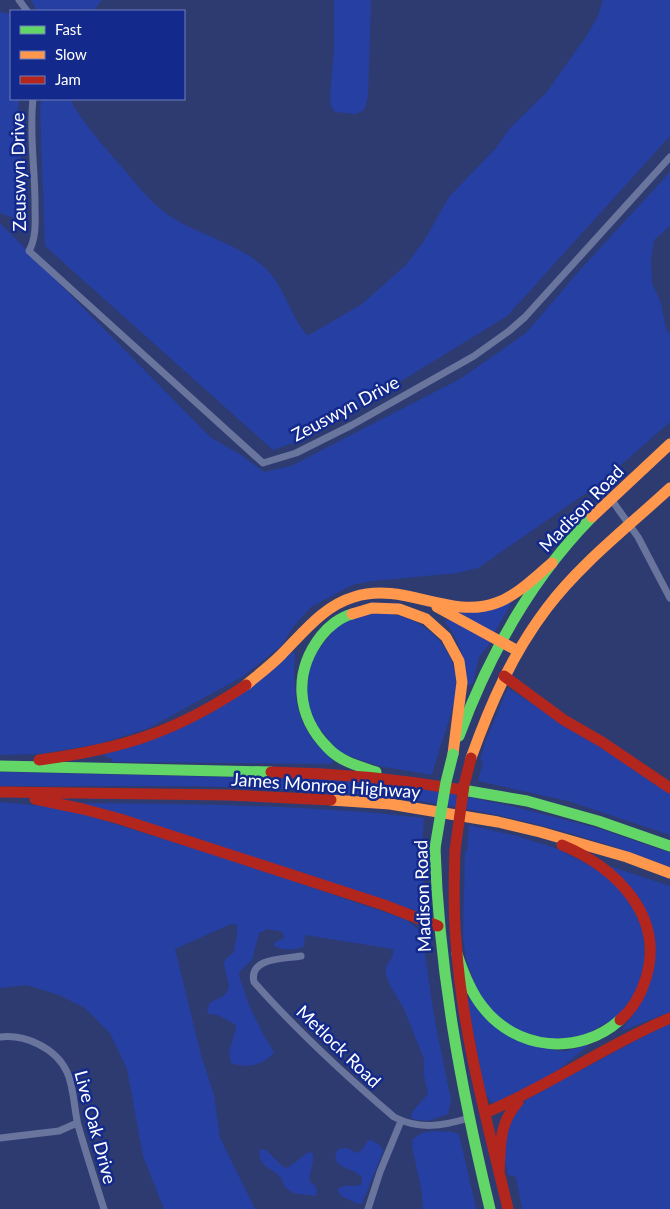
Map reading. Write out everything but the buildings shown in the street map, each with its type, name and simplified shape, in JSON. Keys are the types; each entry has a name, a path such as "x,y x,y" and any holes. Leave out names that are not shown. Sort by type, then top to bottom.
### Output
{"main road":[{"name":"Madison Road","path":"490,1209 469,1118 442,976 435,848 446,782 468,709 500,642 519,609 575,535 670,444"},
{"name":"Madison Road","path":"508,1209 485,1114 464,1008 457,954 454,918 455,850 464,785 471,758 489,709 504,676 535,626 564,588 670,488"},
{"path":"0,765 97,752 168,730 223,701 247,684 320,616 344,600 357,595 382,592 402,594 457,606 485,606 510,596 552,564"},
{"path":"418,598 518,651"},
{"path":"400,780 357,765 334,754 316,733 304,709 301,686 304,663 316,641 328,627 344,616 374,606 402,608 414,612 435,624 444,634 458,656 463,681 453,754"},
{"path":"504,676 564,720 602,742 670,788"},
{"name":"James Monroe Highway","path":"0,765 327,773 400,780 527,801 598,821 670,846"},
{"path":"0,794 50,801 120,819 384,904 438,926"},
{"name":"James Monroe Highway","path":"0,794 228,795 390,804 498,822 595,847 670,873"},
{"path":"457,954 475,997 492,1019 507,1031 520,1038 542,1044 565,1045 605,1032 630,1011 645,983 650,960 649,938 643,914 627,890 592,859 550,840 498,822"},
{"path":"469,1118 485,1114 522,1098 631,1035 670,1018"},
{"path":"499,1173 503,1124 510,1110 522,1098"}],"street":[{"name":"Zeuswyn Drive","path":"33,100 31,131 35,179 35,227 33,243 29,251 263,463 324,440 474,356 509,331 525,317 670,157"},
{"path":"611,499 644,546 670,598"},
{"name":"Metlock Road","path":"301,956 266,961 254,973 254,982 357,1085 394,1117 416,1126 442,1125 469,1118"},
{"name":"Live Oak Drive","path":"0,1037 22,1038 36,1042 60,1061 68,1073 77,1123 104,1209"},
{"path":"368,1209 380,1172 401,1121"},
{"path":"0,1138 59,1131 77,1123"}],"shaded area":[{"path":"31,0 102,0 94,10 36,10"},
{"path":"334,0 370,0 371,3 368,97 364,110 356,114 335,112 331,106"},
{"path":"603,0 670,0 670,136 507,316 310,437 273,450 45,246 41,100 71,100 93,134 150,200 183,224 245,253 257,261 273,277 301,327 307,335 311,334 362,304 406,265 424,241 449,197 496,148 510,128 547,92 597,18"},
{"path":"0,12 10,14 10,100 19,100 18,118 21,150 18,185 20,211 16,219 0,213"},
{"path":"670,172 670,226 654,240 651,261 652,283 661,303 666,329 670,334 670,422 599,484 478,568 457,573 373,581 352,585 311,607 293,627 282,645 242,677 149,728 99,744 40,754 0,755 0,223 210,437 241,455 264,472 291,466 460,379 526,333 580,270"},
{"path":"517,594 494,633 458,612"},
{"path":"373,612 407,618 428,630 444,648 454,669 456,681 453,704 432,775 379,766 340,753 314,722 304,692 313,657 338,625"},
{"path":"450,618 491,642 479,657 473,683 468,686 458,644 445,622"},
{"path":"292,652 295,653 294,677 296,699 301,719 314,741 334,761 331,764 112,762 112,758 106,758 104,752 165,733"},
{"path":"508,688 670,792 670,835 568,801 478,781 483,761 480,760 486,740"},
{"path":"0,772 315,779 380,784 450,793 597,828 670,853 670,867 603,843 535,824 466,809 396,798 248,787 0,786"},
{"path":"0,802 64,808 237,862 405,919 418,929 425,954 435,1022 451,1100 448,1114 428,1121 411,1117 412,1112 428,1094 424,1075 424,1059 404,1009 386,975 386,966 393,956 393,949 305,935 304,946 297,949 285,949 274,946 274,943 284,938 283,932 268,929 259,933 252,960 240,971 239,975 249,1005 274,1052 265,1060 255,1065 243,1066 231,1063 229,1053 236,1025 218,1015 209,1014 207,1010 210,1003 224,995 229,987 224,964 226,959 234,952 237,934 237,925 231,924 175,949 201,1055 214,1095 220,1138 255,1209 164,1209 143,1156 127,1069 110,1033 85,1008 59,995 27,985 0,988"},
{"path":"78,803 294,808 424,818 422,846 425,914"},
{"path":"469,825 517,836 558,849 599,870 626,894 643,928 645,964 634,997 618,1016 585,1035 550,1040 514,1029 481,1001 466,959 463,937 465,851 467,851"},
{"path":"600,863 670,886 670,1012 621,1031 632,1017 655,942"},
{"path":"468,999 485,1017 557,1051 566,1051 589,1045 557,1071 509,1100 493,1103 486,1096"},
{"path":"670,1022 670,1209 522,1209 516,1177 508,1175 504,1156 505,1128 527,1099"},
{"path":"434,1131 459,1134 476,1209 423,1209 422,1193 412,1146 413,1139 422,1133"},
{"path":"371,1140 381,1146 383,1152 362,1203 359,1204 343,1197 338,1192 338,1189 344,1186 362,1184 362,1178 340,1165 337,1162 336,1154 342,1148 348,1148 356,1153 361,1151 368,1141"},
{"path":"260,1149 266,1150 286,1168 312,1152 310,1182 316,1188 316,1196 293,1193 284,1186 279,1175 262,1162"}],"traffic: fast":[{"path":"459,736 484,676 514,619 550,566 592,517"},
{"path":"352,614 343,617 331,626 321,636 312,650 302,679 304,708 309,722 317,735 333,753 344,760 376,772"},
{"path":"435,848 446,782 453,754"},
{"path":"0,766 271,772"},
{"path":"463,790 527,801 598,821 670,846"},
{"path":"435,848 441,940 453,1030 490,1209"},
{"path":"457,954 470,988 482,1006 496,1021 512,1032 529,1040 548,1043 586,1040 604,1032 620,1020"}],"traffic: slow":[{"path":"592,517 670,444"},
{"path":"471,758 503,680 534,625 575,576 670,488"},
{"path":"246,685 277,659 314,621 343,601 373,593 409,596 461,607 479,607 504,600 526,585 552,563"},
{"path":"437,607 518,651"},
{"path":"352,614 372,608 399,609 426,619 446,637 459,661 462,682 453,754"},
{"path":"331,800 390,804 498,822 627,857 670,873"}],"traffic: jam":[{"path":"504,676 564,720 602,742 670,788"},
{"path":"39,760 97,750 147,736 196,715 246,685"},
{"path":"455,850 464,785 471,758"},
{"path":"271,772 367,777 463,790"},
{"path":"0,792 228,795 331,800"},
{"path":"35,799 120,819 384,905 438,926"},
{"path":"562,845 582,854 617,880 631,896 642,914 648,934 650,955 646,978 633,1006 620,1020"},
{"path":"455,850 455,930 464,1009 476,1076 508,1209"},
{"path":"485,1113 532,1091 623,1040 670,1018"},
{"path":"499,1173 504,1127 518,1102"}]}
